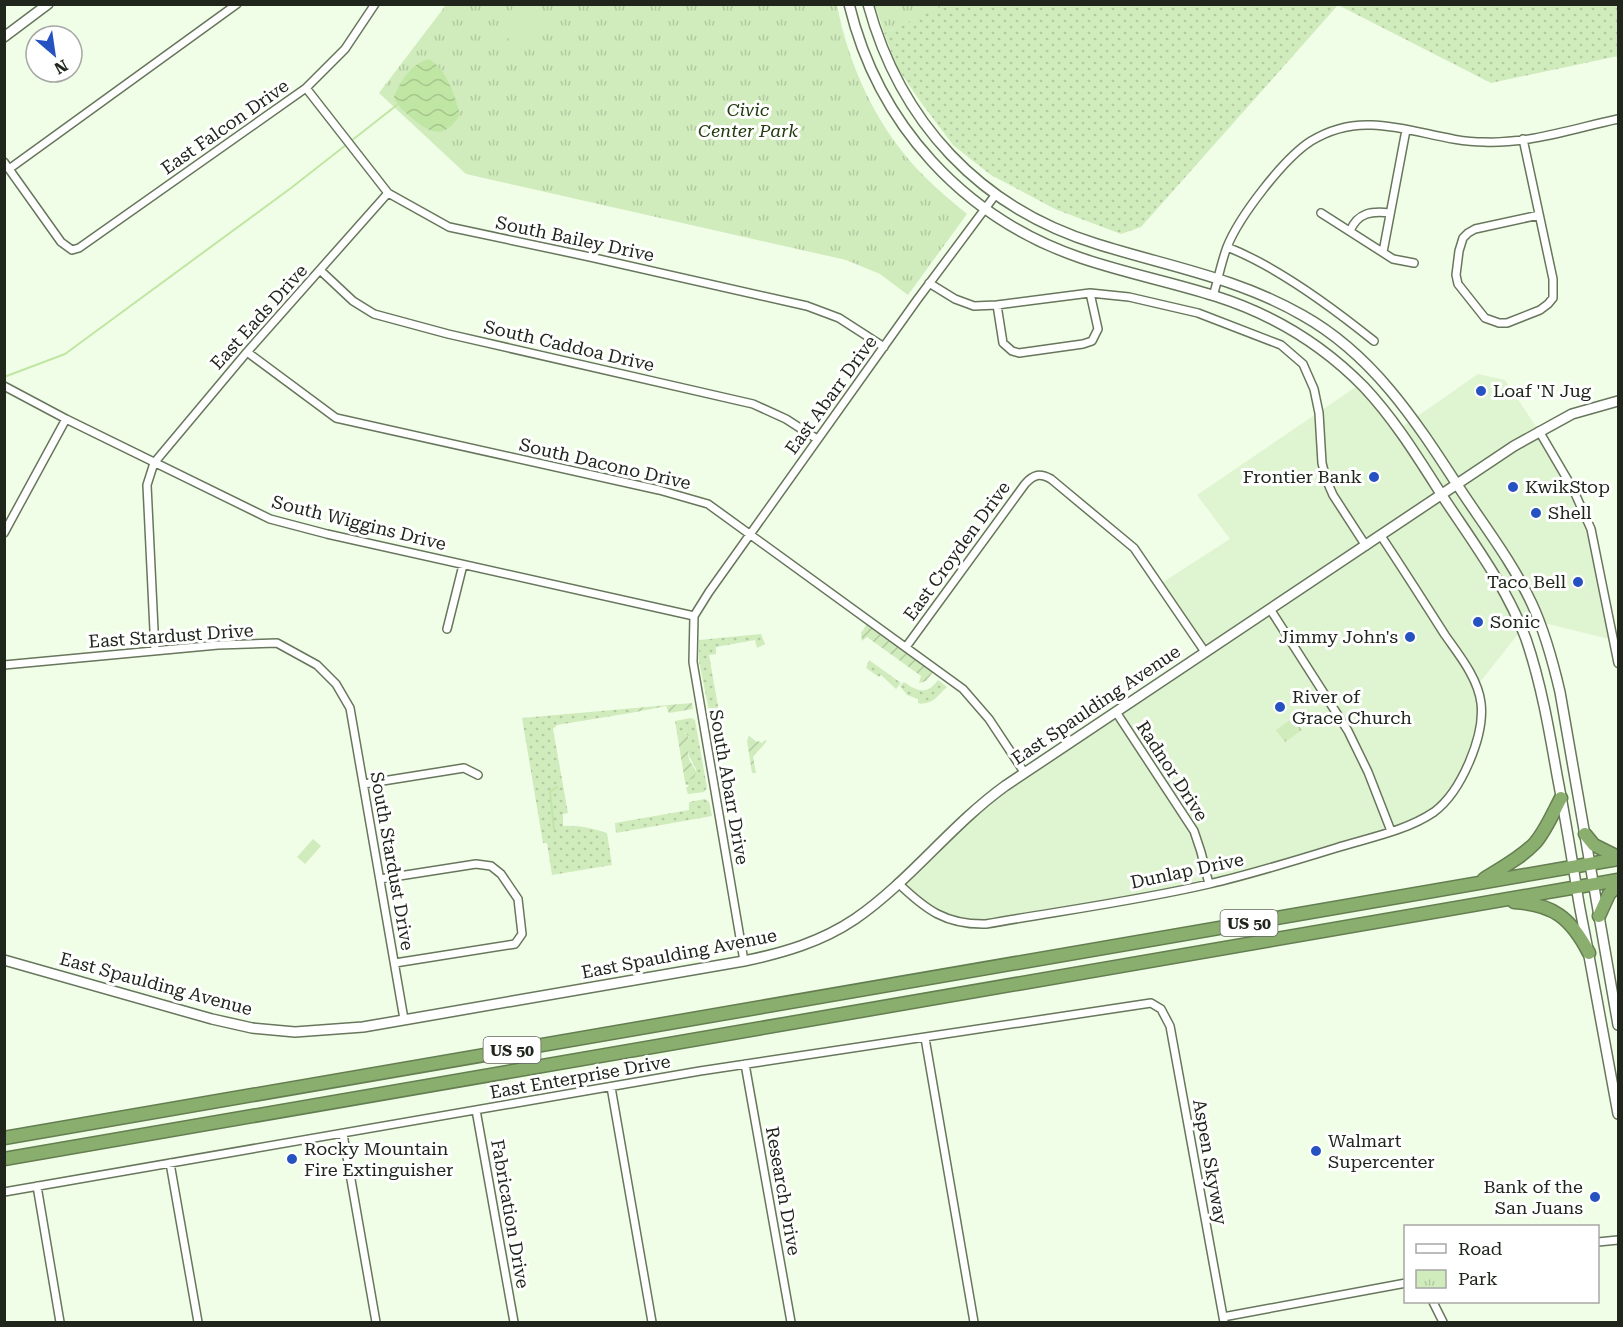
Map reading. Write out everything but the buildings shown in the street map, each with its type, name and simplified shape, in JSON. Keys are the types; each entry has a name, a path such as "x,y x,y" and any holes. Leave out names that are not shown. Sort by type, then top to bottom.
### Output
{"highway":[{"path":"1478,883 1524,853 1536,842 1561,798"},
{"path":"1585,834 1594,844 1618,858"},
{"name":"US 50","path":"4,1138 1618,858"},
{"name":"US 50","path":"4,1159 1618,880"},
{"path":"1599,916 1609,894 1618,885"},
{"path":"1494,902 1526,903 1551,910 1572,926 1589,953"}],"main road":[{"path":"4,37 48,4"},
{"path":"849,4 865,57 889,107 933,163 955,185 985,209 1026,235 1065,253 1213,296 1254,311 1293,330 1344,368 1386,412 1494,573 1520,625 1532,657 1561,798 1618,1114"},
{"path":"868,4 888,63 913,108 960,165 996,194 1035,219 1071,235 1218,278 1261,294 1302,314 1356,354 1401,401 1517,577 1532,603 1547,641 1560,692 1618,1025"},
{"name":"East Spaulding Avenue","path":"4,960 212,1019 252,1028 295,1032 363,1027 744,961 792,949 826,936 865,912 977,807 1024,772 1457,484 1539,431 1572,414 1618,401"}],"street":[{"path":"4,162 9,169 237,4"},
{"name":"East Falcon Drive","path":"9,169 61,242 72,250 79,249 306,88 345,49 375,4"},
{"name":"South Bailey Drive","path":"306,88 388,193 449,227 590,257 824,312 852,326 884,347"},
{"path":"1213,296 1227,248 1238,225 1258,196 1295,154 1309,142 1325,133 1356,125 1383,126 1468,141 1505,142 1618,119"},
{"path":"1383,252 1406,130"},
{"path":"1523,139 1553,279 1553,298 1540,310 1507,323 1485,318 1458,284 1457,262 1462,238 1474,229 1539,216"},
{"name":"East Eads Drive","path":"154,463 247,352 388,193"},
{"name":"East Abarr Drive","path":"694,616 929,283 996,194"},
{"path":"1350,231 1359,216 1378,211 1390,213"},
{"path":"1321,213 1394,259 1414,263"},
{"path":"1227,248 1255,260 1329,306 1374,341"},
{"name":"South Caddoa Drive","path":"321,271 353,301 374,314 448,334 753,404 786,419 818,439"},
{"path":"929,283 968,305 997,305 1090,294 1129,297 1198,313 1281,345 1303,364 1314,389 1319,413 1322,463 1326,479 1333,495 1366,546"},
{"path":"997,305 1003,343 1008,350 1019,353 1092,341 1098,329 1090,294"},
{"name":"South Dacono Drive","path":"247,352 336,418 659,490 708,504 948,677 989,719 1024,772"},
{"name":"South Wiggins Drive","path":"4,386 270,519 327,534 694,616"},
{"path":"4,533 66,419"},
{"path":"1539,431 1573,489 1591,529 1618,663"},
{"path":"154,463 147,485 155,651"},
{"name":"East Croyden Drive","path":"906,647 1025,484 1035,475 1040,474 1051,479 1130,543 1151,570 1205,652"},
{"name":"Dunlap Drive","path":"898,883 942,918 969,924 986,924 1209,884 1391,831 1435,811 1449,797 1465,770 1481,718 1480,699 1477,686 1464,663 1381,536"},
{"path":"447,629 463,565"},
{"path":"1270,609 1348,731 1368,772 1391,831"},
{"name":"South Abarr Drive","path":"694,616 692,642 695,676 744,961"},
{"name":"East Stardust Drive","path":"4,664 218,645 277,644 317,665 336,684 350,708"},
{"name":"South Stardust Drive","path":"350,708 404,1019"},
{"name":"Radnor Drive","path":"1116,712 1191,827 1199,846 1209,884"},
{"path":"364,784 464,768 478,775"},
{"path":"380,879 476,864 491,866 501,874 518,899 522,934 514,944 395,963"},
{"name":"East Enterprise Drive","path":"4,1192 745,1064 1142,1004 1151,1004 1161,1009"},
{"name":"Aspen Skyway","path":"1161,1009 1170,1026 1223,1320"},
{"path":"925,1038 975,1323"},
{"name":"Research Drive","path":"745,1064 791,1323"},
{"path":"611,1087 652,1323"},
{"name":"Fabrication Drive","path":"476,1110 514,1323"},
{"path":"343,1134 376,1323"},
{"path":"170,1163 198,1323"},
{"path":"37,1186 60,1323"},
{"path":"1599,1242 1618,1239"},
{"path":"1223,1320 1404,1283"},
{"path":"1433,1303 1443,1323"}],"shaded area":[{"path":"1478,374 1505,380 1539,431 1586,516 1613,640 1540,622 1522,629 1477,686 1480,724 1465,770 1444,802 1409,824 1209,884 986,924 942,918 898,883 967,816 1205,652 1160,584 1230,539 1197,495 1360,384 1399,429"}],"green space":[{"path":"875,4 945,5 884,33"},
{"path":"945,4 1618,5 1618,56 1491,83 1338,5 1141,227 1121,234 1055,209 991,175 953,145 898,69 884,33"},
{"name":"Civic Center Park","path":"446,5 837,5 849,52 880,120 909,160 931,183 967,214 908,295 880,274 846,260 466,174 379,93"},
{"path":"516,5 538,21 530,31 509,13"},
{"path":"504,19 525,37 517,46 496,29"},
{"path":"867,624 933,672 926,681 919,683 921,676 867,637 862,641 861,633"},
{"path":"761,634 765,644 757,648 755,640 716,647 716,654 709,655 722,729 713,731 699,661 699,640"},
{"path":"869,660 901,683 896,689 881,675 879,677 866,668"},
{"path":"938,680 947,687 934,699 923,704 918,703 918,699 907,695 900,686 904,682 918,690 926,690"},
{"path":"692,703 693,709 669,713 666,706 636,712 635,708"},
{"path":"635,708 636,712 557,725 553,729 568,813 563,814 563,826 585,827 607,833 612,865 552,875 547,843 543,843 522,718"},
{"path":"691,718 695,720 707,788 704,792 688,794 686,788 689,785 685,782 694,778 696,769 689,756 689,737 685,733 677,733 675,721"},
{"path":"1293,718 1302,730 1285,742 1276,730"},
{"path":"682,732 689,737 688,755 696,772 694,778 685,782 677,733"},
{"path":"749,736 757,742 767,741 753,757 756,773 752,773 747,741"},
{"path":"705,799 709,802 712,816 616,833 615,823 689,810 689,802"},
{"path":"313,839 321,846 305,864 297,857"}],"water":[{"path":"429,59 445,76 453,91 460,115 449,128 438,132 426,128 413,119 400,107 394,97 407,74 417,64"}],"waterway":[{"path":"4,377 65,354 291,188 397,105"},
{"path":"554,829 550,792 557,787"}],"place":[{"name":"Loaf 'N Jug","path":"1481,391"},
{"name":"Frontier Bank","path":"1374,477"},
{"name":"KwikStop","path":"1513,487"},
{"name":"Shell","path":"1536,513"},
{"name":"Taco Bell","path":"1578,582"},
{"name":"Sonic","path":"1478,622"},
{"name":"Jimmy John's","path":"1410,637"},
{"name":"River of Grace Church","path":"1280,707"},
{"name":"Walmart Supercenter","path":"1316,1151"},
{"name":"Rocky Mountain Fire Extinguisher","path":"292,1159"},
{"name":"Bank of the San Juans","path":"1595,1197"}]}
